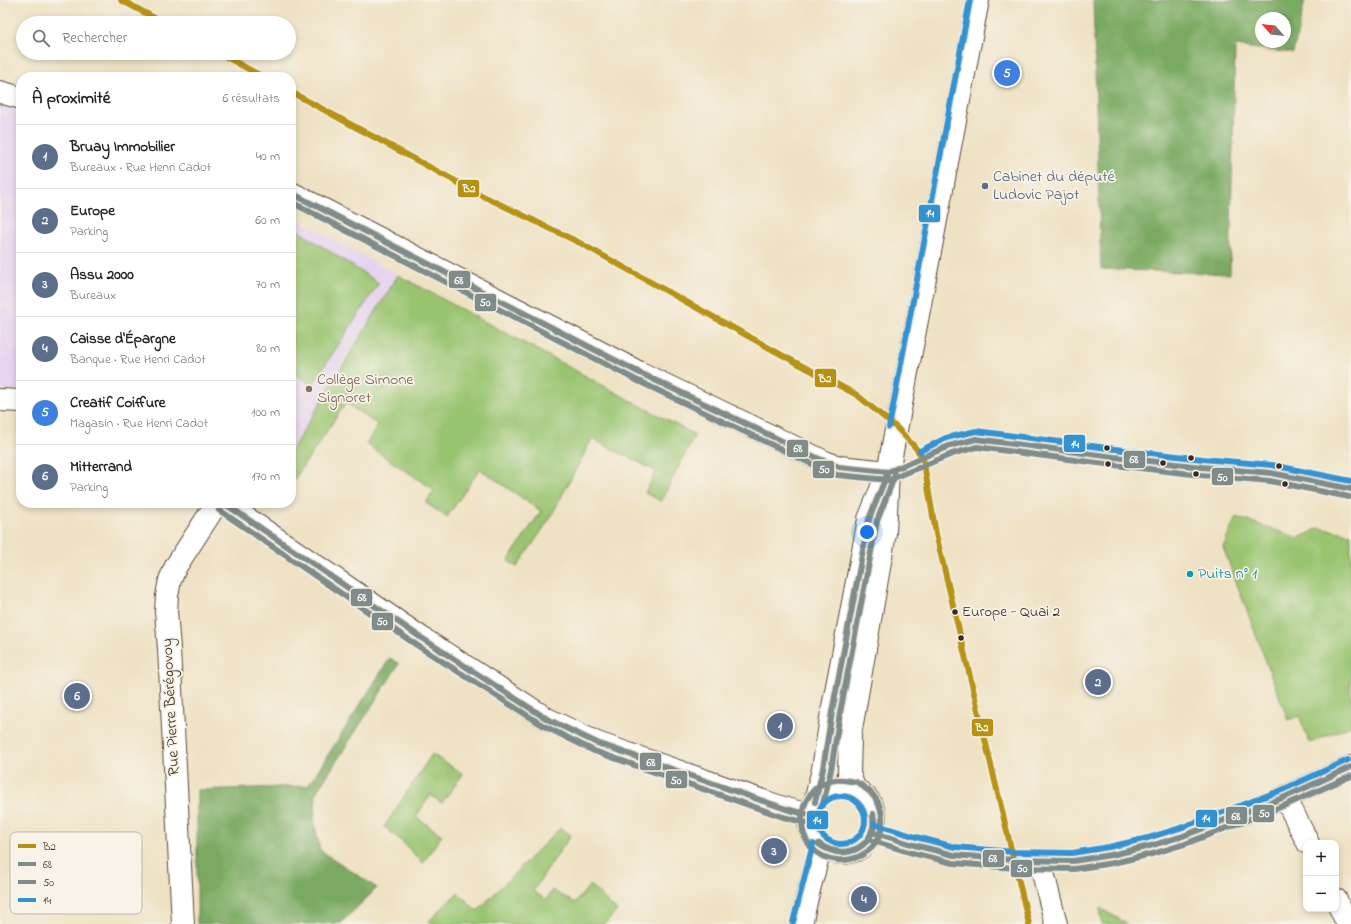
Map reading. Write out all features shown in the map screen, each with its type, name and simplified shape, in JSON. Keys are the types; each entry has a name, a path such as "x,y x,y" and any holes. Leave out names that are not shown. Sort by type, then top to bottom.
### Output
{"main road":[{"path":"855,790 849,774 850,735 885,533 888,472 978,0"},
{"path":"0,92 16,97"},
{"path":"296,196 638,372 817,458 839,467 888,472"},
{"path":"0,400 16,401"},
{"path":"812,809 818,797 826,791 836,788 855,790 864,796 870,804 874,822 872,832 867,841 859,848 850,852 840,853 830,851 821,846 815,840 809,824 812,809 822,769 869,519 888,472"},
{"name":"Rue Pierre Bérégovoy","path":"183,924 166,611 167,596 170,580 176,566 214,508"},
{"path":"231,508 423,639 547,719 597,743 786,809 812,809"},
{"path":"872,832 954,855 989,859 1073,861 1111,855 1150,846 1183,836 1285,796 1351,766"},
{"path":"1285,796 1307,840"},
{"path":"801,924 811,879 821,846"},
{"path":"1040,861 1056,924"},
{"path":"1339,906 1348,924"}],"shaded area":[{"path":"0,106 16,111 16,390 0,390"},
{"name":"Collège Simone Signoret","path":"296,218 398,275 296,442"}],"green space":[{"path":"1093,0 1305,0 1293,53 1235,46 1230,274 1101,269"},
{"path":"296,230 379,283 312,385 296,374"},
{"path":"398,275 695,435 661,501 645,493 656,471 592,439 549,520 517,567 508,561 541,511 480,469 447,517 426,503 434,490 366,444 378,425 346,403 296,477 296,443"},
{"path":"1236,517 1299,538 1319,528 1351,534 1351,726 1310,743 1299,716 1288,720 1223,547"},
{"path":"390,658 399,664 316,793 314,822 320,850 377,888 341,923 197,924 197,790 308,786"},
{"path":"432,754 463,774 442,803 430,795 416,817 442,835 423,863 397,837 384,827"},
{"path":"560,828 571,835 533,891 546,900 552,890 575,903 590,885 617,911 604,924 432,924 429,921 458,892 477,911"},
{"path":"1100,908 1127,924 1102,924"}],"transit line":[{"name":"B2","path":"121,0 151,16"},
{"name":"14","path":"889,427 970,0"},
{"name":"B2","path":"232,60 254,72"},
{"name":"B2","path":"296,95 479,194 580,243 857,395 897,428 914,446 923,458 936,534 1029,924"},
{"name":"68","path":"296,196 638,372 817,458 839,467 888,472 949,446 976,439 1114,457 1271,473 1351,489"},
{"name":"50","path":"296,205 634,379 837,475 889,480 952,454 977,447 1113,465 1270,481 1349,497"},
{"name":"14","path":"920,451 946,438 976,431 1115,449 1272,465 1351,481"},
{"name":"68","path":"815,802 823,769 832,712 869,519 888,472"},
{"name":"50","path":"823,804 831,770 840,713 877,521 895,475"},
{"name":"68","path":"231,508 423,639 547,719 597,743 786,809 809,815"},
{"name":"50","path":"219,510 418,646 544,726 594,751 783,817 807,823"},
{"name":"14","path":"874,824 955,847 1014,852 1072,853 1109,847 1148,838 1180,828 1282,790 1348,760"},
{"name":"68","path":"872,832 954,855 1014,860 1073,861 1111,855 1150,846 1183,836 1285,797 1351,767"},
{"name":"50","path":"870,840 912,853 953,863 1014,868 1074,869 1113,863 1152,854 1185,844 1288,804 1351,776"},
{"name":"50","path":"856,782 835,780 821,785 810,794 804,807 802,821 804,835 811,847 822,856 837,860 845,860 861,856 874,845 878,838 881,830 882,814 876,799 860,784"},
{"name":"14","path":"841,796 850,798 858,803 863,811 865,820 863,829 858,837 850,842 841,844 832,842 824,837 819,829 817,820 819,811 824,803 832,798 841,796"},
{"name":"68","path":"819,844 835,851 843,852 859,847 865,843 870,836 873,825 873,814"},
{"name":"68","path":"819,844 830,850 838,852 855,850 868,839 872,832 874,823 873,814"},
{"name":"14","path":"793,922 813,844"}],"place":[{"name":"Creatif Coiffure","path":"1007,73"},
{"name":"Cabinet du député Ludovic Pajot","path":"985,186"},
{"name":"Collège Simone Signoret","path":"309,389"},
{"name":"Puits n° 1","path":"1190,574"},
{"name":"Europe - Quai 2","path":"955,612"},
{"name":"Europe","path":"1098,682"},
{"name":"Mitterrand","path":"77,696"},
{"name":"Bruay Immobilier","path":"780,726"},
{"name":"Assu 2000","path":"774,851"},
{"name":"Caisse d'Épargne","path":"864,899"}]}
